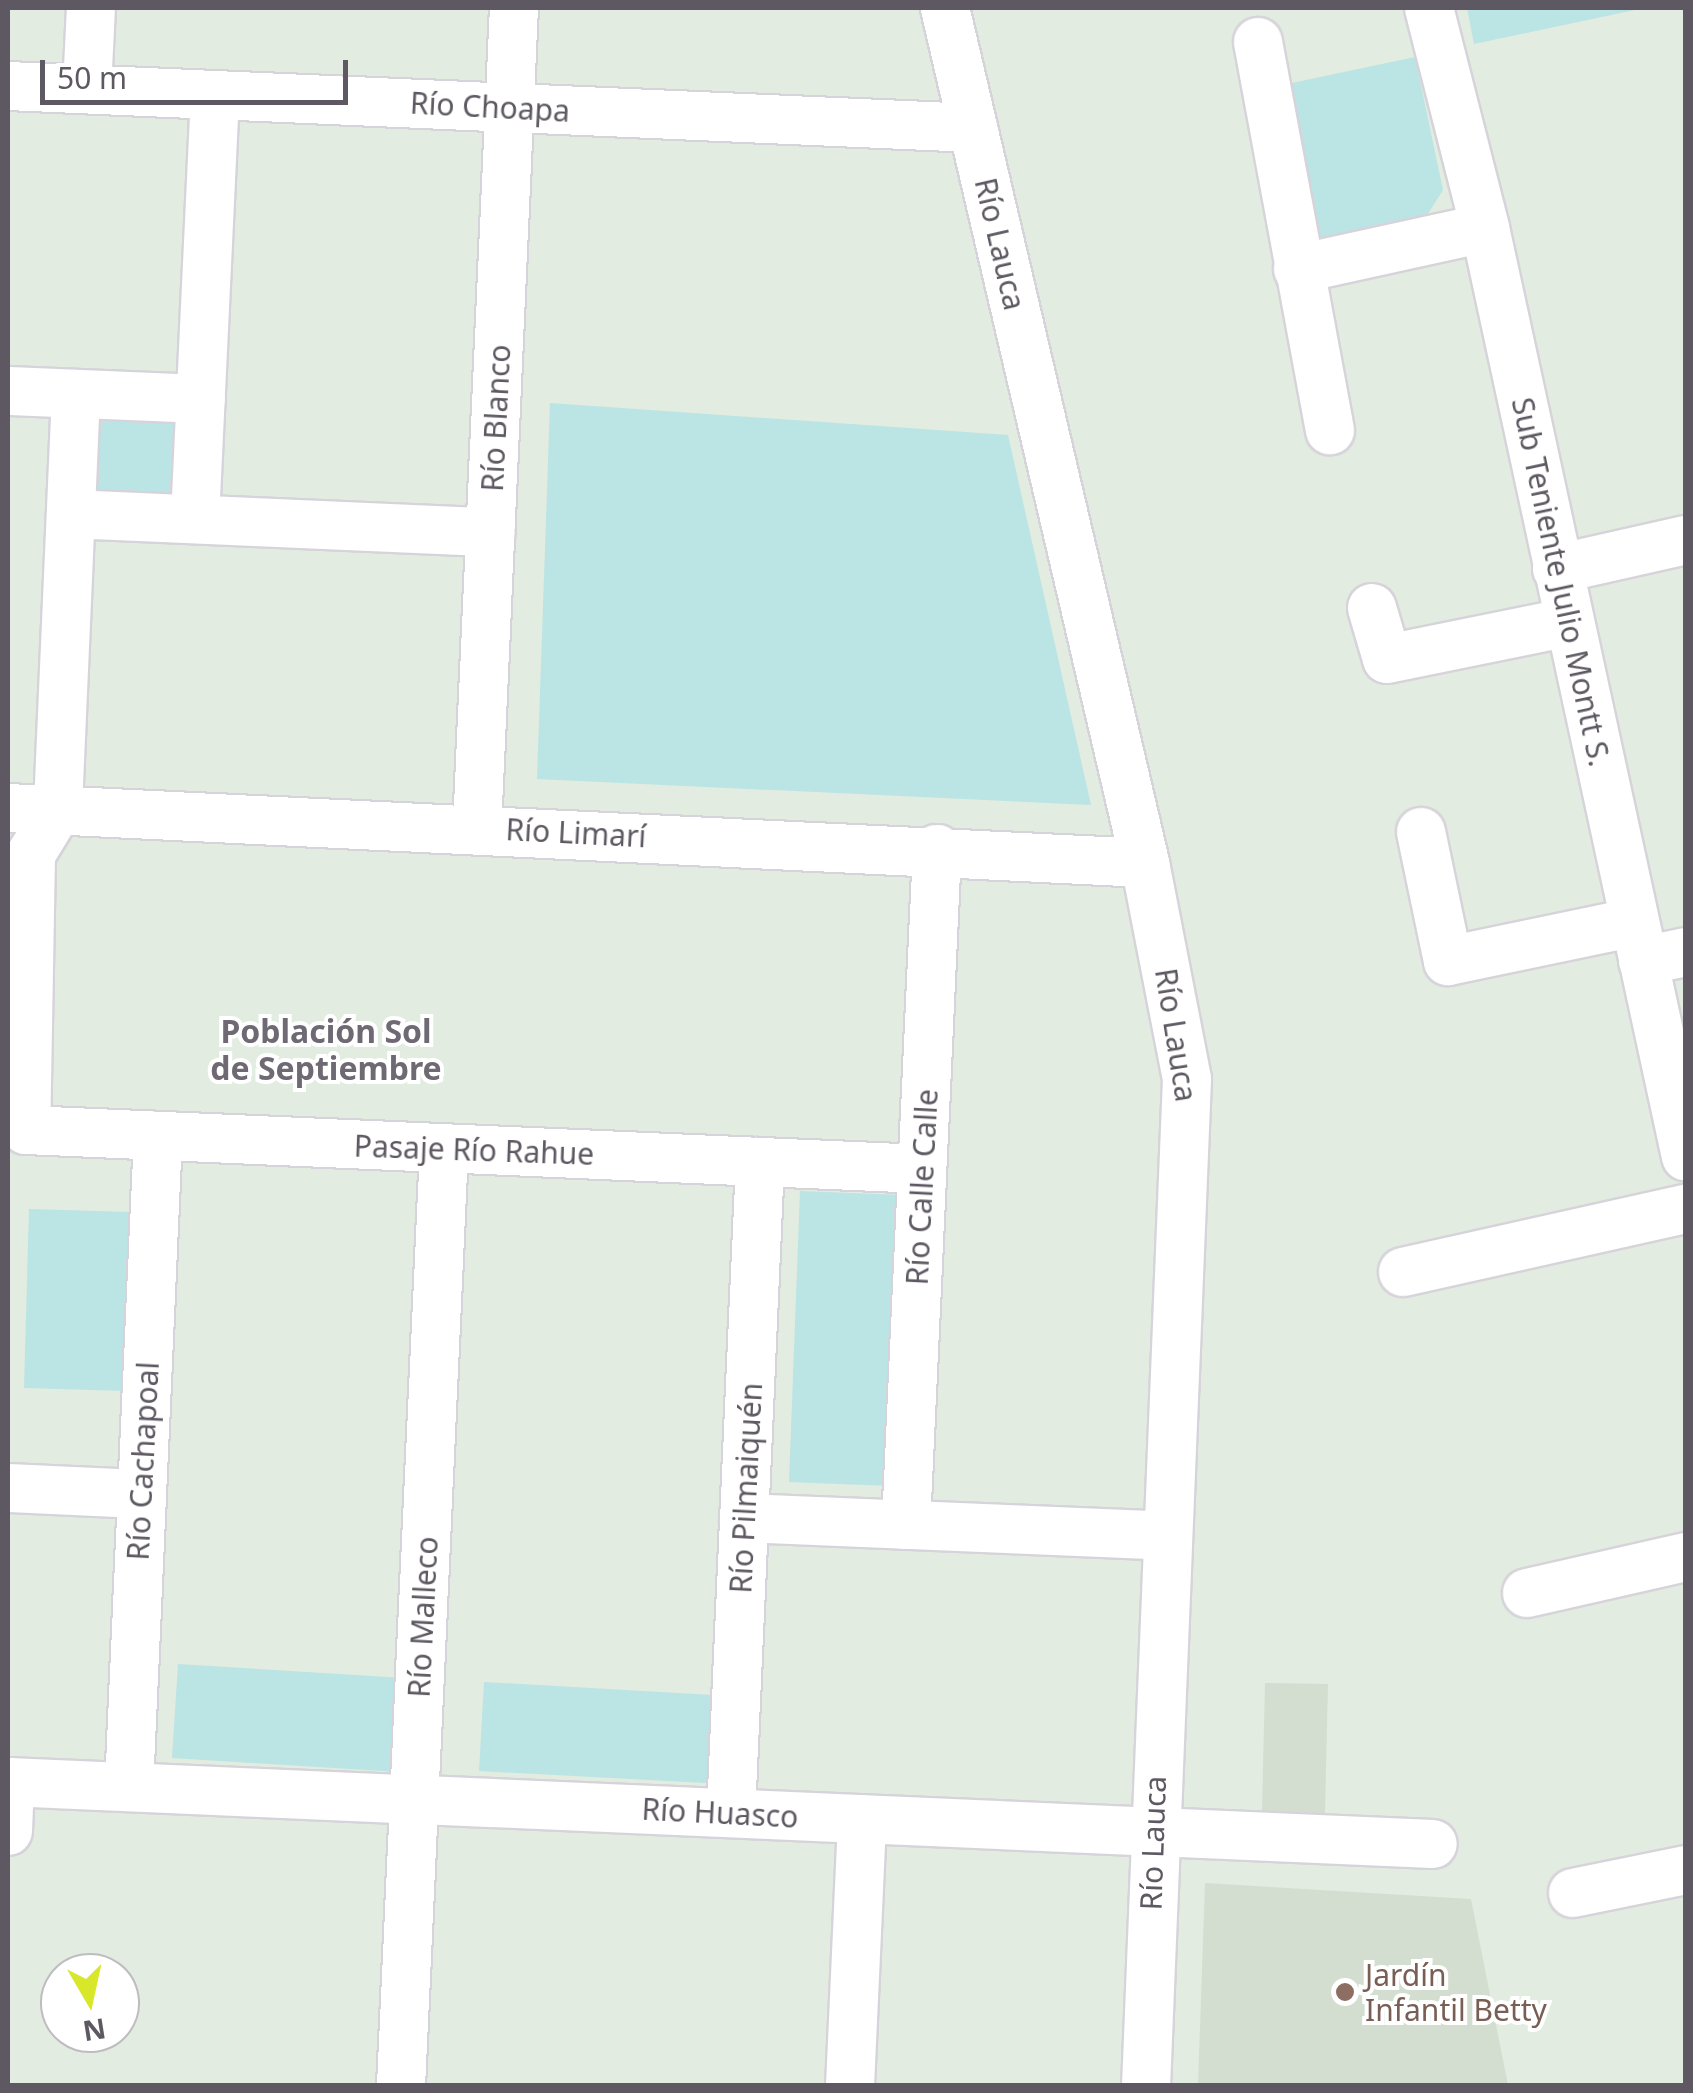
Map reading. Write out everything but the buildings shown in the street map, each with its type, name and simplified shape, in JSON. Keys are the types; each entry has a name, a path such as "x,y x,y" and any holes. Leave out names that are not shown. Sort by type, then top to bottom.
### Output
{"street":[{"path":"87,89 90,8"},
{"name":"Río Blanco","path":"477,828 514,8"},
{"name":"Río Lauca","path":"945,8 1144,863 1188,1097 1153,1832 1146,2086"},
{"name":"Sub Teniente Julio Montt S.","path":"1428,8 1485,228 1569,622 1654,945 1686,1157"},
{"path":"1258,42 1330,430"},
{"name":"Río Choapa","path":"8,86 973,128"},
{"path":"195,519 214,94"},
{"path":"1298,269 1485,228"},
{"path":"8,391 200,399"},
{"path":"58,810 76,394"},
{"path":"71,514 490,532"},
{"path":"1557,568 1686,540"},
{"path":"1372,608 1387,659 1569,622"},
{"name":"Río Limarí","path":"8,808 937,848 1144,863"},
{"name":"Pasaje Río Rahue","path":"58,810 30,854 26,1130 922,1169"},
{"path":"1421,832 1448,961 1654,945"},
{"name":"Río Calle Calle","path":"906,1525 937,848"},
{"name":"Río Cachapoal","path":"129,1787 158,1136"},
{"name":"Río Malleco","path":"431,2086 429,1800 458,1149"},
{"name":"Río Pilmaiquén","path":"731,1813 760,1162"},
{"path":"1403,1272 1686,1210"},
{"path":"8,1488 142,1494"},
{"path":"744,1518 1168,1536"},
{"path":"1527,1593 1686,1556"},
{"path":"8,1830 9,1782"},
{"name":"Río Huasco","path":"9,1782 1433,1844"},
{"name":"Río Malleco","path":"401,2086 429,1800"},
{"path":"850,2086 862,1819"},
{"path":"1573,1894 1686,1870"}],"shaded area":[{"path":"1467,8 1644,8 1474,44"},
{"path":"1415,57 1443,190 1421,225 1322,244 1287,84"},
{"path":"90,403 190,407 185,504 85,500"},
{"path":"550,403 1008,435 1091,805 537,779"},
{"path":"800,1191 902,1195 891,1486 789,1482"},
{"path":"29,1209 131,1212 126,1391 24,1388"},
{"path":"178,1664 420,1679 414,1773 172,1758"},
{"path":"484,1682 730,1696 725,1784 479,1771"},
{"path":"1265,1683 1328,1684 1325,1814 1262,1812"},
{"name":"Jardín Infantil Betty","path":"1205,1883 1471,1899 1508,2085 1198,2085"}],"place":[{"name":"Jardín Infantil Betty","path":"1345,1992"}],"district":[{"name":"Población Sol de Septiembre","path":"326,1050"}]}
